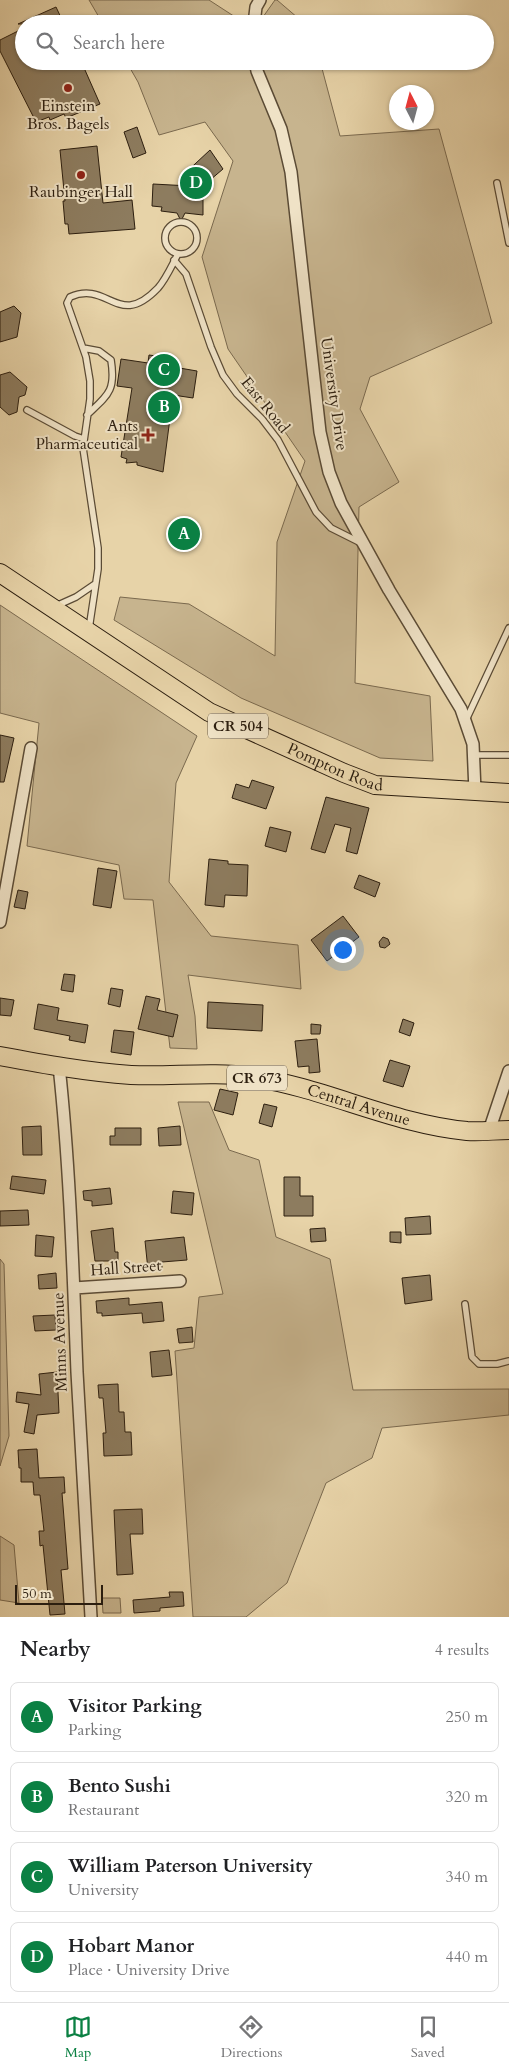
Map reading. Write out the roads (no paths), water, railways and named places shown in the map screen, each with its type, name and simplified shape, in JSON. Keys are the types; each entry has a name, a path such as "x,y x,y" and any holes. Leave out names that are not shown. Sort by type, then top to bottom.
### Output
{"main road":[{"name":"Pompton Road","path":"0,573 210,712 344,773 375,785 509,793"},
{"name":"Central Avenue","path":"0,1056 131,1075 235,1075 252,1077 295,1086 429,1125 466,1131 509,1130"}],"street":[{"path":"255,15 256,7 260,0"},
{"name":"University Drive","path":"257,70 281,129 291,172 320,432 330,472 341,503 364,545 461,709 473,744 475,791"},
{"path":"0,922 31,748"},
{"name":"Minns Avenue","path":"59,1066 69,1186 82,1486 87,1534 91,1617"},
{"path":"489,1131 509,1070"},
{"name":"Hall Street","path":"74,1288 180,1281"}],"lane":[{"path":"497,183 509,243"},
{"path":"185,223 194,229 197,239 189,253 178,254 173,253 166,245 165,235 167,230 175,224 185,223"},
{"path":"89,632 98,570 98,548 86,472 84,439 90,381 83,348 67,304 70,297 80,292 89,292 121,305 132,306 140,303 159,287 178,254"},
{"name":"East Road","path":"174,260 186,274 211,347 223,375 237,394 262,419 278,440 316,512 331,528 364,545"},
{"path":"83,348 99,351 111,360 114,377 108,395 87,415"},
{"path":"27,410 84,439"},
{"path":"52,608 76,598 95,584"},
{"path":"465,722 478,699 509,628"},
{"path":"473,755 509,755"},
{"path":"465,1304 472,1357 479,1364 497,1364 509,1361"}],"place":[{"name":"Einstein Bros. Bagels","path":"68,88"},
{"name":"Raubinger Hall","path":"81,175"},
{"name":"Hobart Manor","path":"196,183"},
{"name":"William Paterson University","path":"164,370"},
{"name":"Bento Sushi","path":"164,407"},
{"name":"Ants Pharmaceutical","path":"148,435"},
{"name":"Visitor Parking","path":"184,534"}]}
